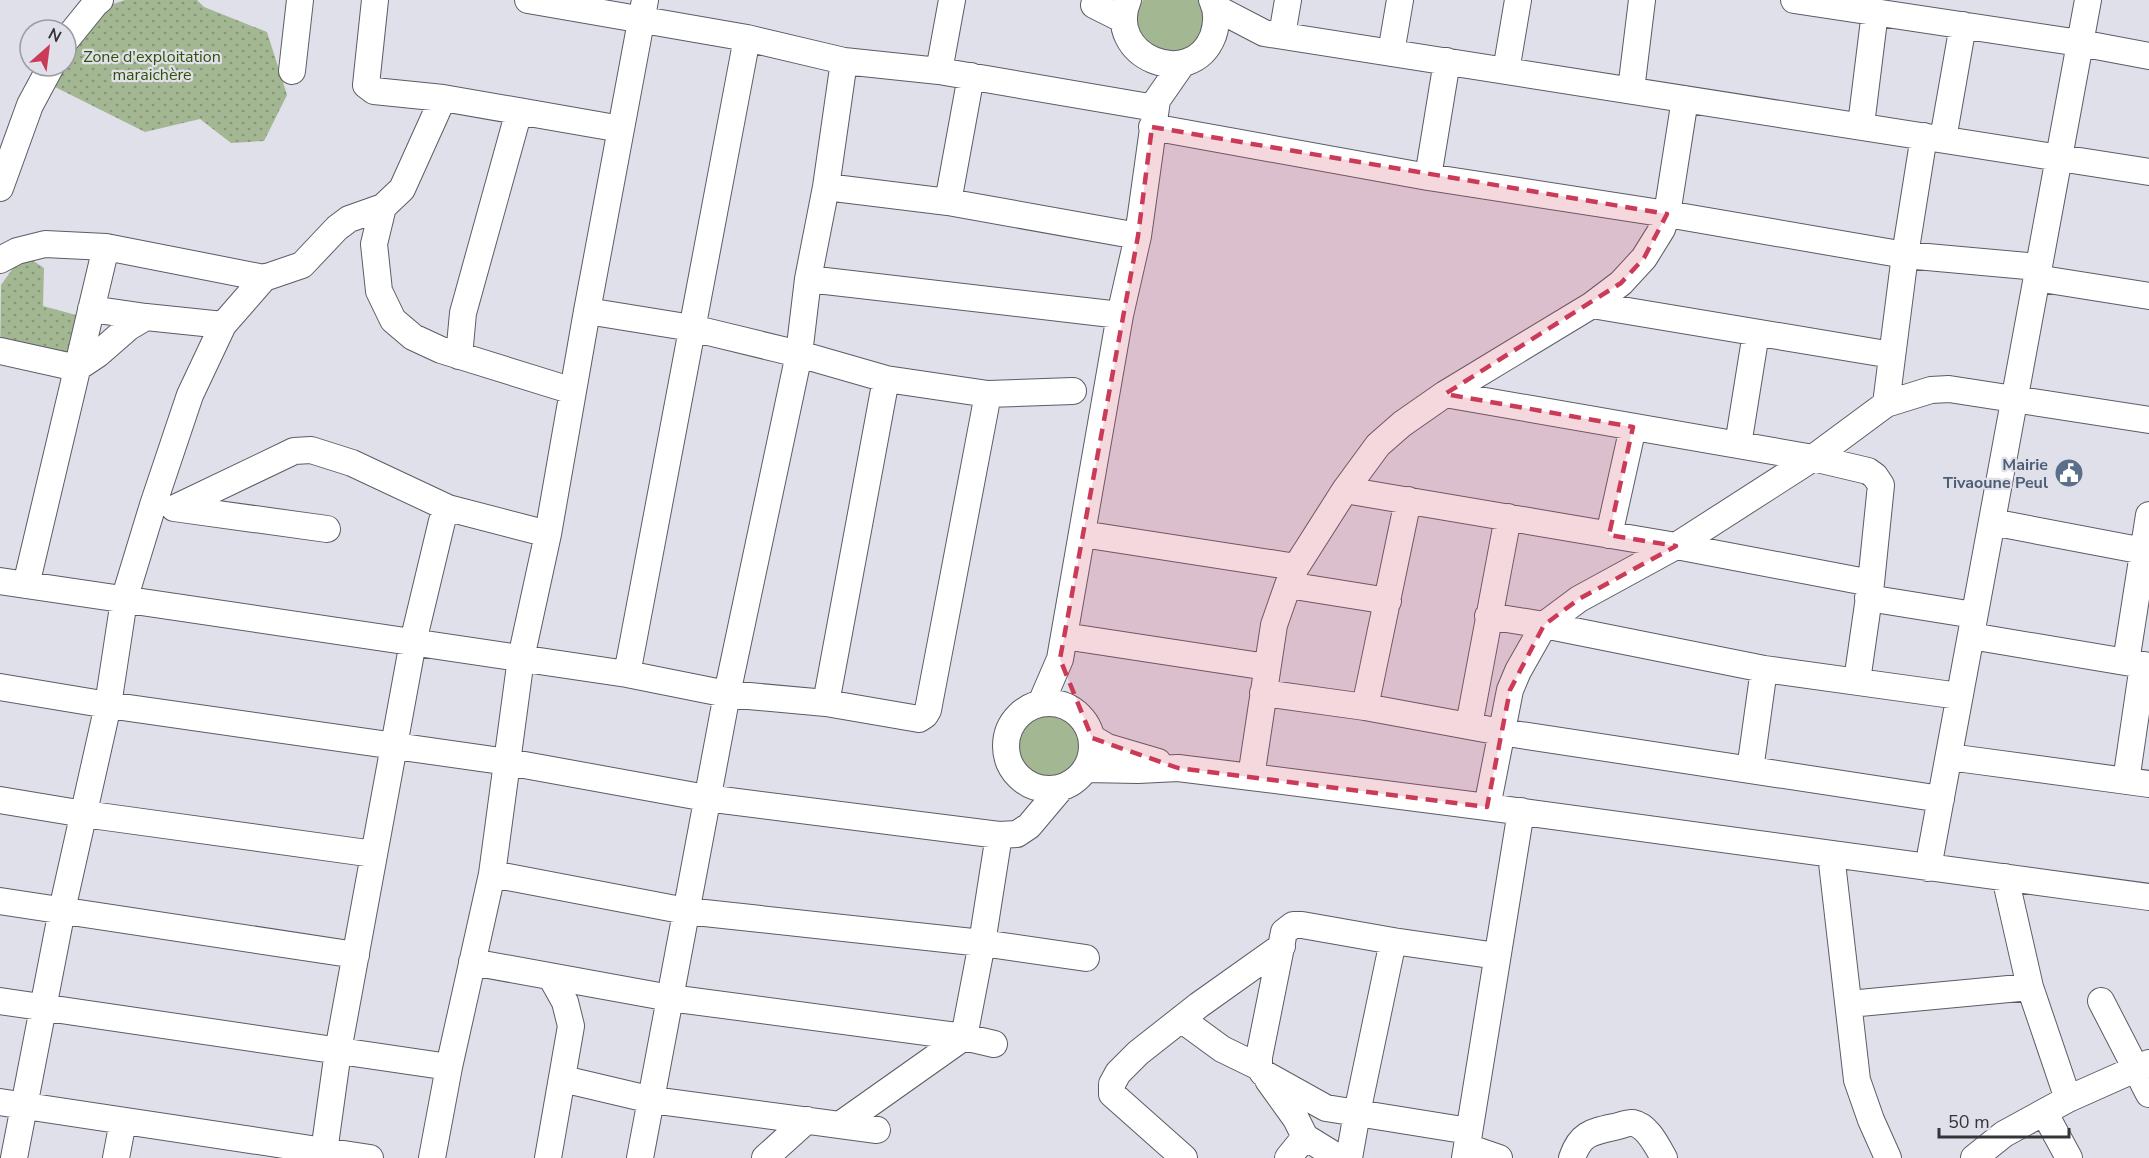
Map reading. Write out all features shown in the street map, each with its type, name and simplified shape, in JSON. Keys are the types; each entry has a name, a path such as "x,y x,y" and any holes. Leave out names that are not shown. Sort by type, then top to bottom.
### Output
{"street":[{"path":"78,25 100,0"},
{"path":"292,71 300,0"},
{"path":"375,0 366,85 374,91 443,98 621,129"},
{"path":"528,0 643,10 844,61 971,76 1155,112 1428,177 1667,214 1905,255 2037,273 2149,296"},
{"path":"939,71 952,0"},
{"path":"1273,34 1288,0"},
{"path":"1391,52 1400,0"},
{"path":"1506,70 1518,0"},
{"path":"1631,90 1642,0"},
{"path":"1794,0 2080,43 2149,56"},
{"path":"1928,868 2088,0"},
{"path":"1214,4 1273,34"},
{"path":"1120,7 1127,35 1135,48 1147,58 1164,65 1182,64 1198,56 1210,43 1216,26 1214,4"},
{"path":"432,1158 449,1067 492,874 521,658 548,534 586,310 643,10"},
{"path":"1861,125 1875,12"},
{"path":"1886,404 1905,255 1963,25"},
{"path":"1210,43 1273,34 2149,172"},
{"path":"627,674 747,38"},
{"path":"1041,703 1062,648 1120,315 1138,236 1155,112 1147,58"},
{"path":"640,1158 706,798 799,354 808,279 826,186 844,61"},
{"path":"1428,177 1447,61"},
{"path":"1155,112 1182,64"},
{"path":"948,202 971,76"},
{"path":"0,188 30,105 45,78"},
{"path":"0,260 17,251 45,244 106,247 264,278 302,265 337,228 349,219 383,207 402,189 443,98"},
{"path":"1251,777 1274,625 1292,576 1345,490 1378,445 1402,424 1445,394 1592,305 1621,283 1644,258 1662,229 1667,214 1684,99"},
{"path":"459,356 463,313 519,111"},
{"path":"826,186 948,202 1138,236"},
{"path":"383,207 374,244 379,291 393,320 413,337 441,350 573,391"},
{"path":"26,585 106,247"},
{"path":"14,1158 12,1103 43,1008 62,910 108,705 124,600 164,507 190,395 223,325 264,278"},
{"path":"808,279 1120,315"},
{"path":"1592,305 1892,355"},
{"path":"91,309 223,325"},
{"path":"586,310 692,328 799,354 886,379 988,394 1073,391"},
{"path":"0,351 77,368 98,354 129,327 146,317"},
{"path":"1738,445 1756,333"},
{"path":"826,703 886,379"},
{"path":"1487,807 1510,690 1544,625 1579,599 1676,546 1813,458 1886,404 1931,390 1949,389 2149,420"},
{"path":"0,581 627,674 727,694 826,703 919,718 928,711 988,394"},
{"path":"1445,394 1813,458 1868,471 1881,485 1870,590 1857,681"},
{"path":"1609,534 1633,427"},
{"path":"164,507 294,451 311,450 352,463 448,508 548,534"},
{"path":"1345,490 1676,546 1870,590 1973,625 2139,664"},
{"path":"1365,708 1408,500"},
{"path":"164,507 327,529"},
{"path":"324,1152 338,1051 413,642 442,521 448,508"},
{"path":"1949,757 2137,782 2139,664 2149,515"},
{"path":"1468,725 1508,518"},
{"path":"1992,522 2146,551"},
{"path":"1082,534 1292,576 1388,601"},
{"path":"1488,616 1764,669 1959,696"},
{"path":"1062,648 1268,667"},
{"path":"1062,648 1079,714"},
{"path":"1750,770 1764,669"},
{"path":"0,687 108,705 508,762 706,798 999,835 1017,834 1029,826 1061,788 1076,780 1086,769 1092,754 1092,738 1085,721 1079,714 1061,705 1041,703 1030,706 1012,722 1006,739 1007,758 1019,778 1026,783 1043,788 1061,788"},
{"path":"1263,693 1941,799"},
{"path":"1092,738 1107,747 1178,768 1521,811 2149,897"},
{"path":"1086,769 1178,768"},
{"path":"1026,783 1029,826"},
{"path":"0,800 84,814 374,854"},
{"path":"1467,1145 1521,811"},
{"path":"841,1124 964,1037 999,835"},
{"path":"1831,854 1857,1080 1888,1158"},
{"path":"492,874 686,911 982,943 1086,958"},
{"path":"2005,877 2030,987 2068,1099"},
{"path":"0,901 356,955"},
{"path":"1339,1158 1305,1137 1296,1119 1261,1070 1259,1057 1284,932 1293,925 1302,925 1497,956"},
{"path":"1349,1158 1393,941"},
{"path":"1184,1158 1112,1094 1112,1084 1118,1073 1138,1053 1282,946"},
{"path":"472,962 670,998 964,1037 994,1044"},
{"path":"548,1158 571,1026 565,1002 551,977"},
{"path":"1849,1004 2030,987"},
{"path":"0,1001 449,1067"},
{"path":"2101,1001 2142,1066 2149,1094"},
{"path":"1181,1019 1222,1049 1326,1108 1357,1113 1467,1145 1499,1158"},
{"path":"1974,1158 2004,1134 2044,1112 2142,1066"},
{"path":"563,1079 652,1100 877,1130"},
{"path":"12,1103 370,1158"},
{"path":"2044,1112 2069,1158"},
{"path":"765,1158 807,1120"},
{"path":"116,1158 123,1121"},
{"path":"1572,1158 1581,1140 1592,1132 1632,1123 1641,1127 1652,1137 1664,1158"},
{"path":"1288,1158 1305,1137"}],"highlighted area":[{"path":"1152,127 1667,214 1644,258 1621,283 1445,394 1633,427 1609,535 1676,546 1579,599 1544,625 1510,690 1487,807 1178,768 1092,738 1060,659 1138,236"}],"green space":[{"name":"Zone d'exploitation maraichère","path":"125,0 197,0 204,7 267,32 287,95 264,141 231,143 200,119 145,132 49,84 52,78 78,78 78,29 86,13"},
{"path":"1143,0 1199,0 1205,20 1198,41 1187,50 1173,52 1159,50 1147,42 1139,32 1137,17"},
{"path":"23,254 44,268 43,306 87,318 91,371 0,362 1,285"},
{"path":"1049,716 1062,719 1073,726 1080,737 1083,750 1080,763 1073,774 1062,781 1049,784 1036,781 1025,774 1018,763 1015,750 1018,737 1025,726 1036,719"}],"place":[{"name":"Mairie Tivaoune Peul","path":"2069,473"}]}
